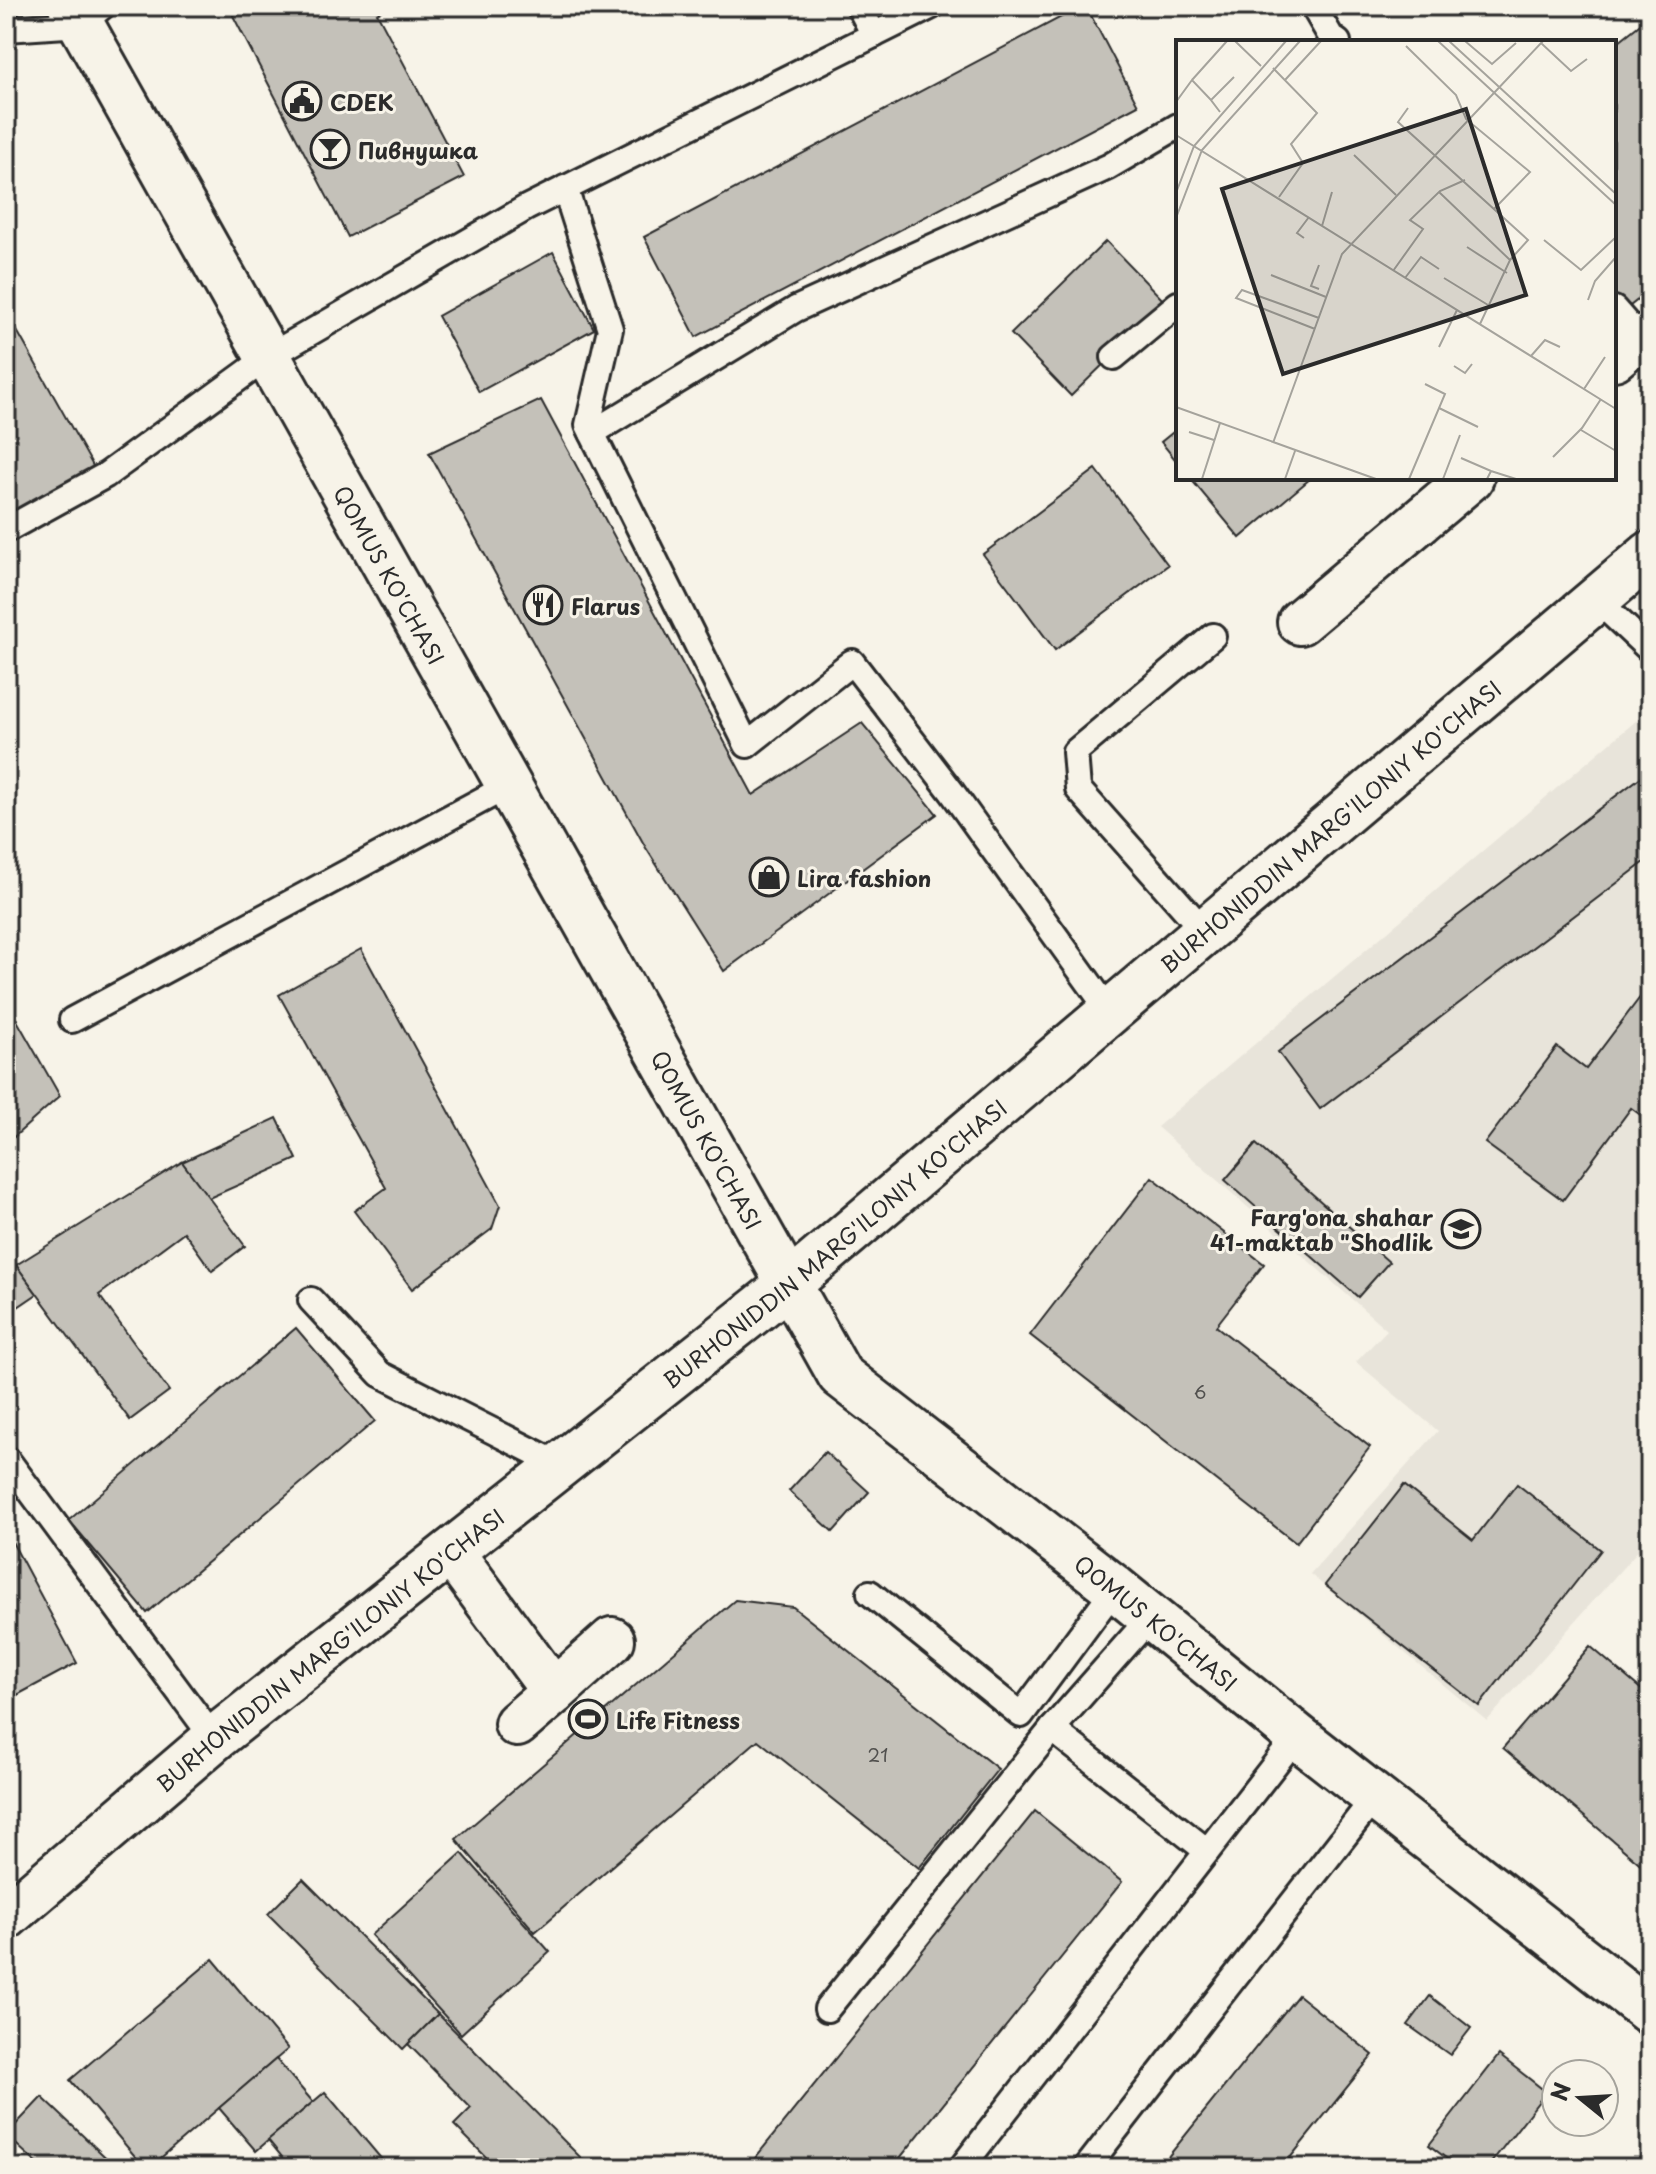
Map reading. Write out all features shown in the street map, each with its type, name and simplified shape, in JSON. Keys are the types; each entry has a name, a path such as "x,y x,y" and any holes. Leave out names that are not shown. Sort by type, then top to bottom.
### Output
{"street":[{"name":"QOMUS KO'CHASI","path":"85,12 268,357 840,1375 1115,1588 1149,1619 1650,2012"},
{"path":"1300,622 1469,480"},
{"name":"BURHONIDDIN MARG'ILONIY KO'CHASI","path":"6,1917 214,1739 788,1285 1650,554"},
{"path":"451,1552 554,1692"},
{"path":"517,1724 612,1640"}],"lane":[{"path":"859,6 874,35"},
{"path":"6,530 106,475 268,357 526,208 932,6"},
{"path":"1313,6 1331,40"},
{"path":"6,29 85,12"},
{"path":"592,433 796,309 1108,167 1176,127"},
{"path":"565,188 610,329 588,425 747,745 852,662 952,792 1110,1012"},
{"path":"1114,357 1176,306"},
{"path":"1597,600 1650,650"},
{"path":"1205,932 1078,789 1075,752 1213,636"},
{"path":"72,1020 508,786"},
{"path":"311,1300 380,1374 560,1465"},
{"path":"6,1458 214,1739"},
{"path":"870,1593 1021,1715 1115,1588"},
{"path":"827,2009 1052,1729 1149,1619"},
{"path":"1052,1729 1207,1851"},
{"path":"961,2168 1297,1736"},
{"path":"1086,2168 1375,1797"}],"shaded area":[{"name":"Farg'ona shahar 41-maktab \"Shodlik","path":"1650,709 1650,1537 1487,1721 1310,1574 1438,1431 1356,1362 1387,1330 1157,1127"}],"building":[{"path":"228,6 390,6 377,13 464,177 348,237"},
{"path":"1086,6 1138,105 696,337 644,237"},
{"path":"1648,18 1650,20 1650,290 1620,314 1616,309 1616,43"},
{"path":"1106,241 1166,303 1071,396 1011,334"},
{"path":"553,252 594,329 479,392 438,316"},
{"path":"6,311 97,473 6,525"},
{"path":"541,400 753,795 862,723 937,814 724,971 646,848 429,453"},
{"path":"1176,430 1176,461 1161,442"},
{"path":"1096,469 1168,565 1055,650 983,554"},
{"path":"1192,480 1309,480 1240,538"},
{"path":"1645,774 1650,781 1650,858 1320,1109 1278,1052"},
{"path":"361,949 500,1205 492,1229 412,1289 354,1211 386,1188 279,995"},
{"path":"1644,992 1650,996 1650,1122 1631,1108 1563,1200 1485,1143 1557,1047 1586,1069"},
{"path":"6,1001 60,1096 6,1144"},
{"path":"277,1118 297,1159 209,1198 182,1162"},
{"path":"1256,1144 1389,1262 1358,1297 1225,1180"},
{"path":"182,1162 245,1246 212,1271 184,1232 99,1295 169,1391 130,1420 16,1265"},
{"path":"1152,1177 1264,1264 1216,1326 1370,1447 1296,1543 1030,1335"},
{"path":"16,1265 37,1294 6,1315 6,1270"},
{"path":"296,1328 375,1421 147,1613 69,1520"},
{"path":"825,1452 869,1492 833,1532 789,1491"},
{"path":"1517,1484 1601,1550 1479,1706 1325,1585 1404,1485 1473,1540"},
{"path":"10,1538 77,1663 6,1701 6,1540"},
{"path":"735,1600 793,1607 998,1769 919,1868 758,1740 535,1932 456,1839"},
{"path":"1590,1646 1650,1697 1650,1872 1503,1748"},
{"path":"1035,1811 1122,1882 892,2168 747,2168"},
{"path":"462,1853 550,1952 461,2034 371,1935"},
{"path":"303,1879 438,2014 403,2049 268,1914"},
{"path":"213,1959 288,2049 149,2168 145,2168 70,2080"},
{"path":"1298,1995 1373,2055 1282,2168 1159,2168"},
{"path":"1430,1996 1471,2028 1450,2055 1408,2025"},
{"path":"438,2014 591,2168 497,2168 454,2125 471,2108 408,2044"},
{"path":"1499,2055 1540,2087 1540,2100 1487,2168 1459,2168 1429,2145"},
{"path":"276,2059 313,2102 256,2151 219,2108"},
{"path":"325,2092 389,2168 291,2168 268,2140"},
{"path":"42,2097 117,2168 42,2168 6,2135"}],"place":[{"name":"CDEK","path":"302,101"},
{"name":"Пивнушка","path":"330,149"},
{"name":"Flarus","path":"543,605"},
{"name":"Lira fashion","path":"769,877"},
{"name":"Farg'ona shahar 41-maktab \"Shodlik","path":"1461,1229"},
{"name":"Life Fitness","path":"588,1719"}]}
